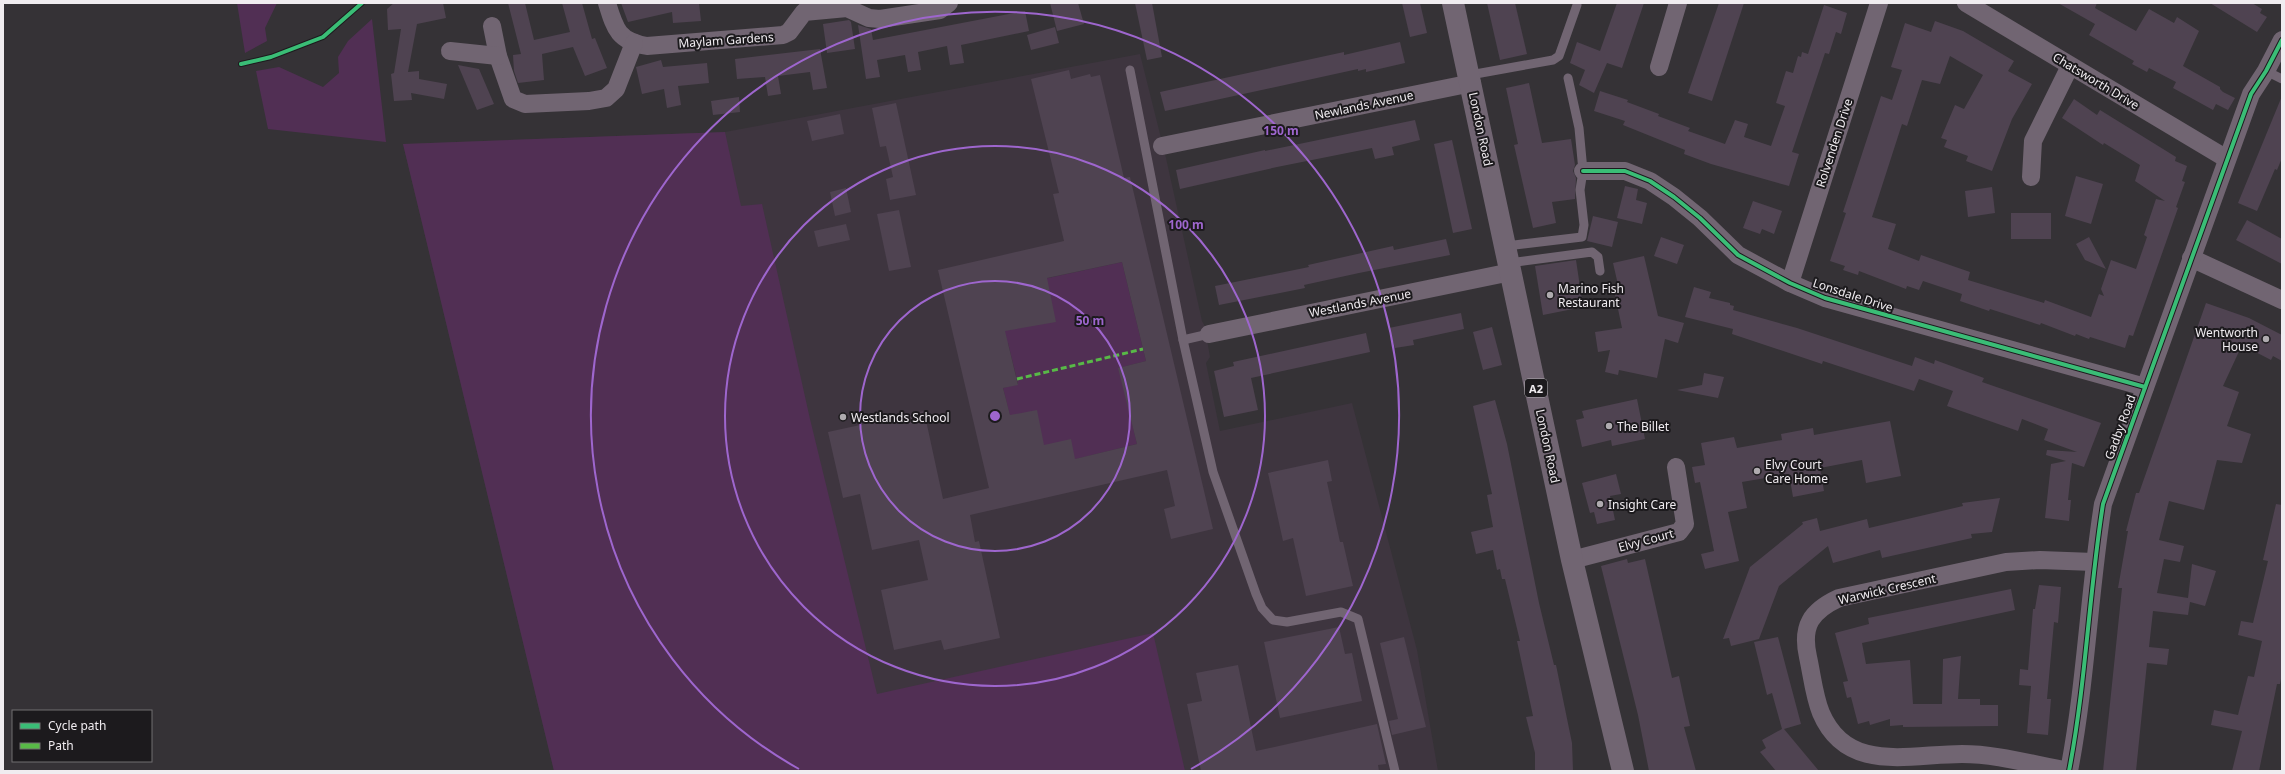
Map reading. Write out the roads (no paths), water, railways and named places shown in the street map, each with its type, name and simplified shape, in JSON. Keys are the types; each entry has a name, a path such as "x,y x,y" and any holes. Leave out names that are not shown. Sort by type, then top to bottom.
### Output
{"main road":[{"name":"London Road","path":"1454,3 1572,560 1623,771"}],"street":[{"name":"Maylam Gardens","path":"607,3 613,24 620,35 634,43 647,46 783,35 789,32 804,12 846,8 859,12 869,18 880,19 940,10 949,3"},
{"path":"1660,66 1678,3"},
{"name":"Rolvenden Drive","path":"1790,283 1879,3"},
{"name":"Chatsworth Drive","path":"1966,3 2227,159"},
{"path":"492,26 498,56 513,99 525,104 589,101 606,98 616,89 634,43"},
{"name":"Gadby Road","path":"2069,771 2078,723 2094,562 2103,504 2251,94 2274,75 2280,48"},
{"path":"450,51 498,56"},
{"path":"2031,178 2033,141 2070,66"},
{"name":"Newlands Avenue","path":"1162,146 1471,79"},
{"name":"Lonsdale Drive","path":"1583,171 1625,171 1650,181 1674,197 1700,218 1738,255 1790,283 1825,298 1867,311 2145,387"},
{"path":"2191,258 2282,300"},
{"name":"Westlands Avenue","path":"1210,334 1509,260"},
{"name":"Elvy Court","path":"1572,560 1678,532 1685,524 1676,467"},
{"name":"Warwick Crescent","path":"2069,771 1993,756 1962,754 1877,758 1854,752 1834,735 1820,712 1806,650 1806,631 1821,607 1839,598 2006,562 2040,560 2094,562"}],"lane":[{"path":"1471,79 1518,68 1559,56 1570,30 1577,5"},
{"path":"1130,70 1183,340 1213,472 1262,608 1273,620 1287,622 1341,612 1358,619 1395,771"},
{"path":"1509,260 1582,237 1584,225 1580,190 1583,171 1579,128 1568,78"},
{"path":"1509,260 1592,252 1598,257 1600,271"},
{"path":"1183,340 1210,334"}],"place":[{"name":"Marino Fish Restaurant","path":"1550,295"},
{"name":"Wentworth House","path":"2266,339"},
{"name":"Westlands School","path":"843,417"},
{"name":"The Billet","path":"1609,426"},
{"name":"Elvy Court Care Home","path":"1757,471"},
{"name":"Insight Care","path":"1600,504"}]}
